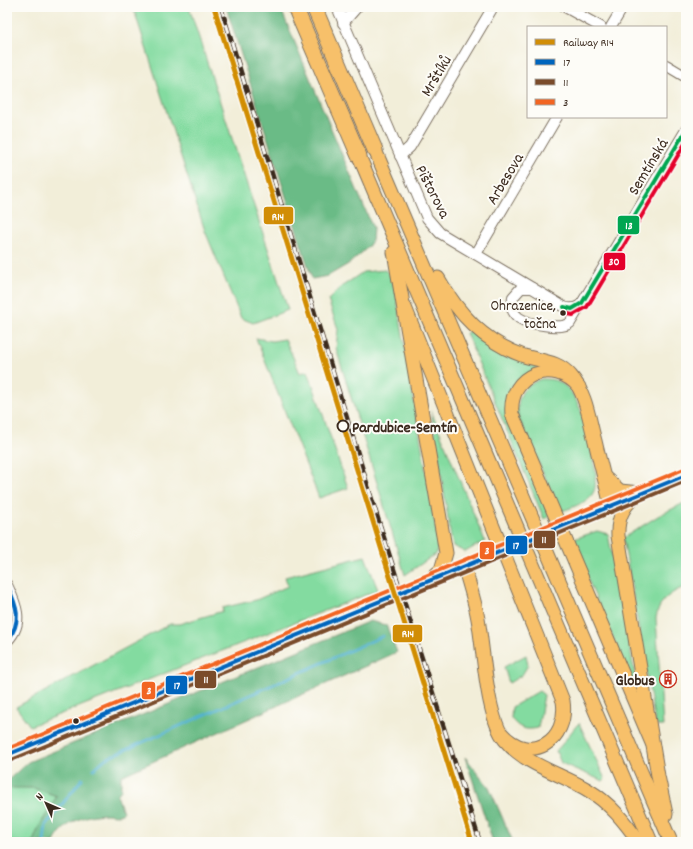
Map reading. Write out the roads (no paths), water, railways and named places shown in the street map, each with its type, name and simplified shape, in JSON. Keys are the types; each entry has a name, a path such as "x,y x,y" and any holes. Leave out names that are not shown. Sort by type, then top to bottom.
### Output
{"highway":[{"path":"295,7 359,156"},
{"path":"314,7 375,150"}],"main road":[{"path":"375,150 672,842"},
{"path":"359,156 651,842"},
{"path":"404,220 447,295 457,310 467,320 489,338 505,347 562,368 570,375 579,387 586,405 611,506"},
{"path":"388,226 404,305 446,553 440,570 428,581"},
{"path":"404,305 563,701 564,715 560,729 552,739 541,746 528,749 517,747 501,733"},
{"path":"579,387 570,378 561,374 548,372 535,374 524,380 515,391 512,398 512,414 652,742"},
{"path":"7,755 37,744 368,605 686,475"},
{"path":"604,477 620,491 641,493"},
{"path":"641,493 632,499 624,508 620,518 618,532 652,742 672,842"},
{"path":"464,566 478,619 493,714 501,733 509,744 522,755 579,784 599,797 617,813 639,842"},
{"path":"7,749 42,734 101,716"}],"street":[{"name":"Pištorova","path":"337,7 400,156 430,222 440,233 570,309 578,307 584,301"},
{"path":"343,23 357,7"},
{"name":"Mrštíků","path":"400,156 410,147 493,7"},
{"path":"565,7 599,26"},
{"path":"612,26 623,7"},
{"path":"667,66 686,77"},
{"name":"Arbesova","path":"476,254 556,118"},
{"name":"Semtínská","path":"534,289 527,287 520,288 514,294 512,300 514,313 518,317 528,322 564,327 572,320 686,130"},
{"path":"7,585 14,601 18,616 16,630 7,641"}],"waterway":[{"path":"94,769 105,759 383,636"},
{"path":"44,842 46,825 82,779"}],"railway":[{"path":"221,7 374,506 480,842"}],"rail line":[{"name":"R14","path":"214,7 472,842"}],"place":[{"name":"Ohrazenice, točna","path":"563,313"},
{"name":"Pardubice-Semtín","path":"343,426"},
{"name":"Globus","path":"668,679"}]}
